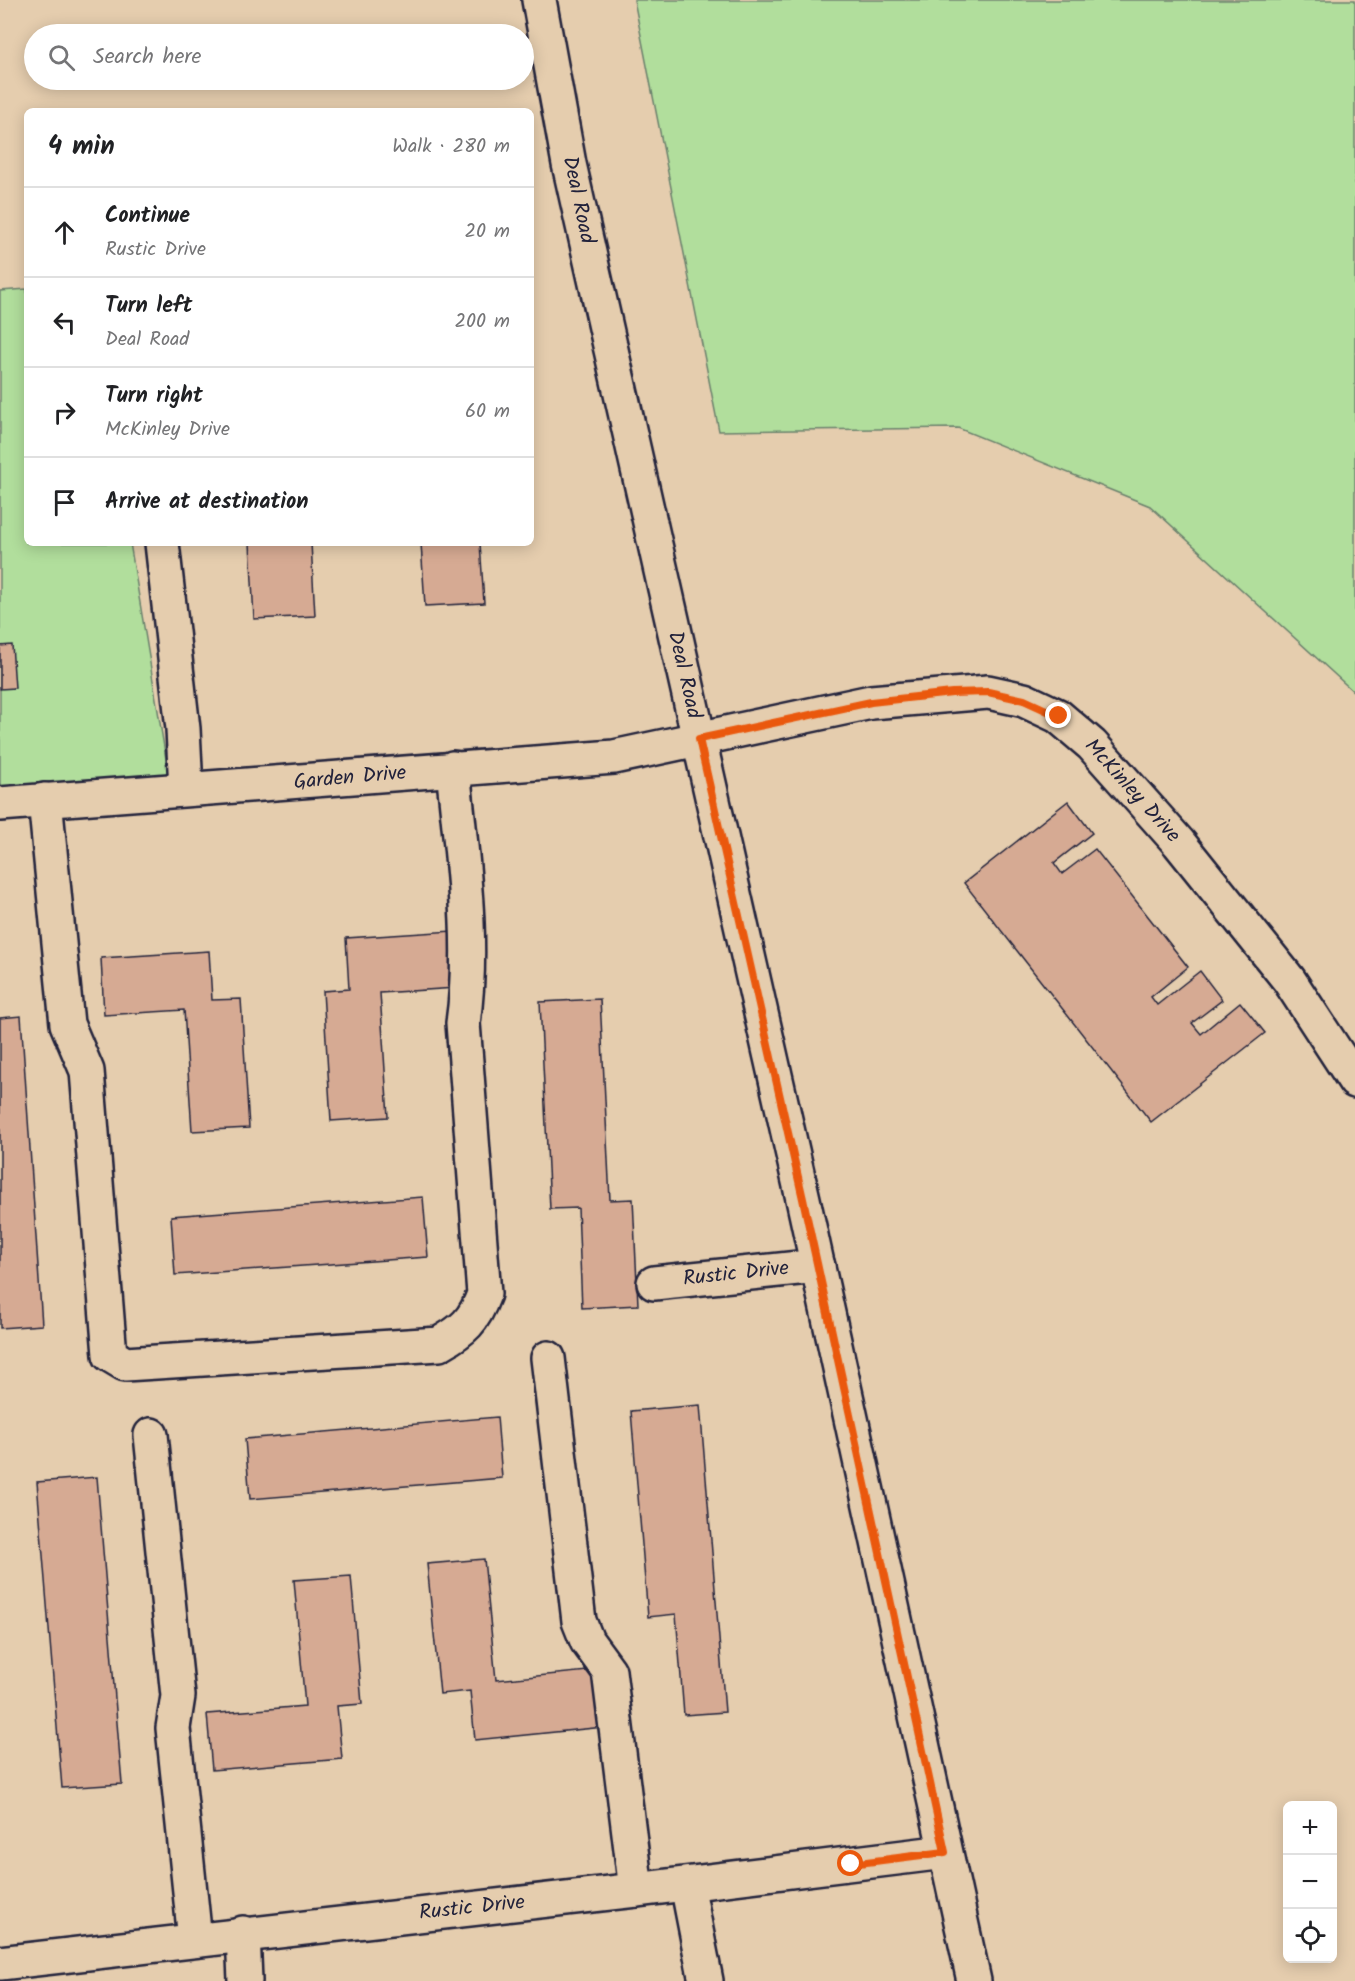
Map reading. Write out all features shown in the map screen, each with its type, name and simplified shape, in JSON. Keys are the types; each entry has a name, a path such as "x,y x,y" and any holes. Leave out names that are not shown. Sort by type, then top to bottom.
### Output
{"street":[{"name":"Deal Road","path":"538,0 569,164 818,1266 974,1981"},
{"path":"162,546 183,729 186,789"},
{"name":"McKinley Drive","path":"699,739 871,702 952,693 988,692 1024,700 1059,716 1092,745 1179,843 1289,980 1355,1082"},
{"name":"Garden Drive","path":"0,804 614,757 699,739"},
{"path":"45,800 67,1024 87,1071 110,1355 125,1365 439,1344 464,1330 479,1308 484,1294 463,1023 469,982 468,937 453,768"},
{"name":"Rustic Drive","path":"654,1282 818,1266"},
{"path":"548,1358 579,1621 587,1641 609,1671 636,1890"},
{"path":"151,1435 178,1696 173,1728 195,1940"},
{"name":"Rustic Drive","path":"0,1963 945,1852"},
{"path":"687,1884 706,1981"},
{"path":"243,1933 245,1981"}],"green space":[{"path":"634,0 1355,0 1355,693 1150,506 958,428 719,431"},
{"path":"24,289 24,546 130,546 171,789 0,816 0,291"}],"building":[{"path":"250,546 311,546 315,616 254,619"},
{"path":"421,546 480,546 484,603 425,606"},
{"path":"12,645 15,688 0,689 0,646"},
{"path":"1068,801 1092,833 1054,863 1062,874 1095,849 1188,967 1151,997 1157,1005 1200,971 1222,1000 1192,1023 1201,1034 1240,1002 1265,1033 1151,1122 964,883"},
{"path":"453,931 456,988 380,993 388,1117 331,1121 323,991 349,989 346,938"},
{"path":"209,951 212,1000 241,999 249,1128 192,1131 184,1010 104,1015 101,958"},
{"path":"600,999 610,1200 633,1199 638,1305 582,1308 578,1208 550,1209 540,1002"},
{"path":"21,1016 42,1325 0,1328 0,1018"},
{"path":"423,1197 428,1257 175,1275 171,1216"},
{"path":"700,1405 725,1712 684,1715 676,1614 648,1617 631,1411"},
{"path":"497,1417 502,1478 250,1499 245,1439"},
{"path":"97,1477 122,1784 62,1788 37,1482"},
{"path":"484,1559 496,1680 598,1670 604,1727 475,1740 470,1691 440,1694 427,1564"},
{"path":"351,1576 362,1704 337,1706 342,1759 212,1770 207,1714 305,1706 294,1580"}],"route":[{"path":"851,1864 945,1852 803,1199 699,739 871,702 952,693 988,692 1024,700 1059,716"}]}
